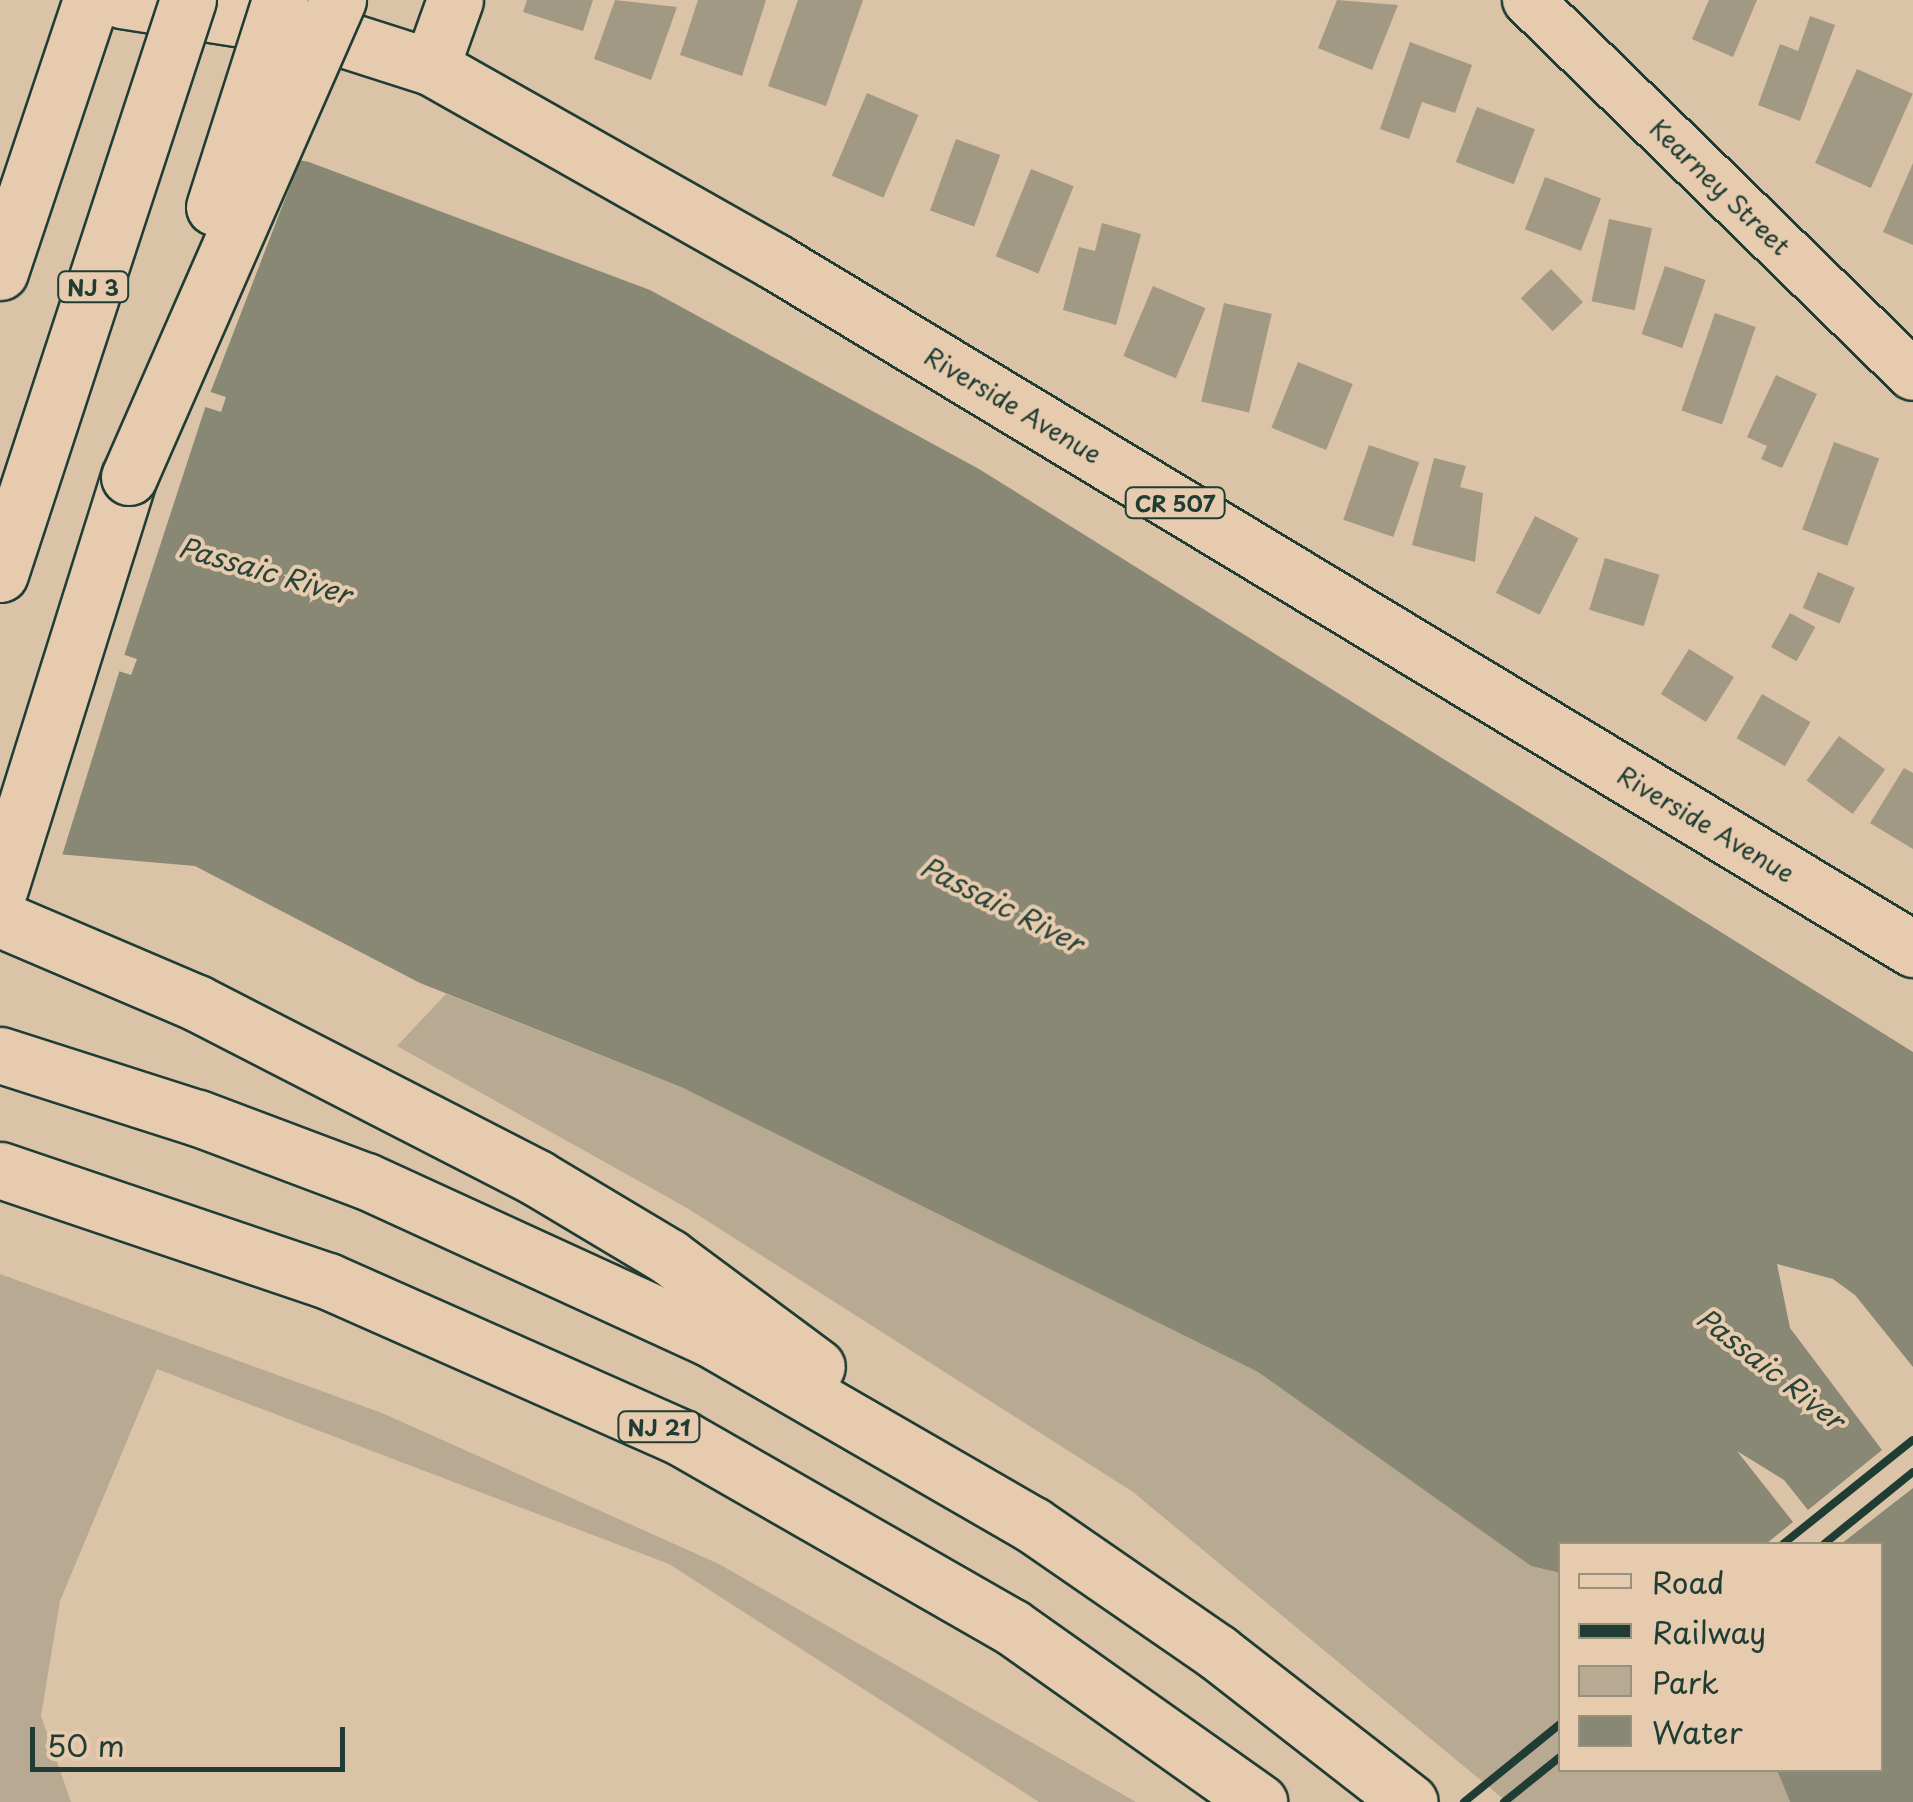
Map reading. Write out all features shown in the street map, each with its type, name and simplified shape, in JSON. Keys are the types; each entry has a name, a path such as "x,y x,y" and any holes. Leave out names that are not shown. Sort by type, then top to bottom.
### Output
{"main road":[{"path":"0,272 92,0"},
{"name":"Riverside Avenue","path":"121,0 318,31 431,67 774,261 1913,949"},
{"name":"NJ 3","path":"0,574 188,0"},
{"path":"0,888 280,0"},
{"path":"129,477 338,0"},
{"path":"431,67 455,0"},
{"path":"0,919 268,1037 603,1216 731,1300 913,1451"},
{"path":"0,1055 198,1118 434,1209 660,1313 913,1451 1157,1609 1410,1802"},
{"name":"NJ 21","path":"0,1170 328,1280 682,1438 1012,1626 1259,1802"}],"street":[{"name":"Kearney Street","path":"1528,0 1913,375"}],"green space":[{"path":"446,994 681,1087 1258,1372 1531,1566 1558,1573 1558,1772 1778,1772 1790,1802 1507,1802 1133,1492 687,1208 397,1046"},
{"path":"0,1274 382,1413 719,1564 1136,1802 1039,1802 669,1564 157,1369 60,1601 41,1716 71,1802 0,1802"}],"water":[{"name":"Passaic River","path":"0,103 309,162 650,290 979,469 1913,1052 1913,1802 1790,1802 1778,1772 1883,1772 1883,1542 1558,1542 1558,1573 1531,1566 1258,1372 681,1087 420,983 195,866 0,849 0,633 131,675 137,659 0,614 0,341 221,412 226,397 0,323"}],"pier":[{"path":"0,98 302,155 209,396 0,328"},
{"path":"0,336 207,402 123,659 0,620"},
{"path":"0,628 121,666 61,859 0,854"},
{"path":"1777,1264 1833,1279 1855,1295 1913,1367 1913,1488 1844,1542 1768,1542 1793,1522 1737,1451 1784,1480 1808,1510 1882,1450 1790,1328"}],"building":[{"path":"527,0 593,0 583,31 523,12"},
{"path":"615,0 677,7 651,80 594,59"},
{"path":"698,0 766,0 742,76 680,55"},
{"path":"798,0 863,0 826,106 768,86"},
{"path":"1337,0 1398,5 1372,70 1318,48"},
{"path":"1709,0 1757,0 1733,57 1692,39"},
{"path":"1810,16 1835,25 1800,121 1758,105 1780,44 1798,51"},
{"path":"1410,42 1472,65 1455,113 1422,102 1409,139 1380,129"},
{"path":"1857,69 1913,94 1871,188 1815,163"},
{"path":"867,93 919,115 883,198 832,176"},
{"path":"1477,107 1535,129 1514,184 1456,162"},
{"path":"956,139 1000,155 974,226 930,210"},
{"path":"1913,163 1913,245 1883,232"},
{"path":"1031,169 1074,186 1038,273 996,256"},
{"path":"1545,177 1601,199 1581,251 1525,229"},
{"path":"1609,219 1652,228 1635,310 1592,301"},
{"path":"1102,223 1141,234 1116,325 1063,310 1079,247 1095,251"},
{"path":"1665,266 1706,280 1682,348 1642,334"},
{"path":"1551,269 1583,302 1553,331 1521,298"},
{"path":"1153,286 1205,308 1176,378 1123,356"},
{"path":"1224,303 1272,314 1249,412 1201,401"},
{"path":"1715,313 1756,327 1722,424 1681,410"},
{"path":"1298,362 1353,384 1326,450 1271,428"},
{"path":"1776,375 1817,394 1782,468 1761,459 1767,446 1747,437"},
{"path":"1834,442 1879,458 1847,546 1802,529"},
{"path":"1369,445 1419,462 1393,537 1343,520"},
{"path":"1434,458 1466,466 1460,487 1483,493 1475,562 1412,545"},
{"path":"1535,516 1579,538 1540,615 1496,593"},
{"path":"1605,558 1660,575 1644,626 1589,610"},
{"path":"1818,572 1855,588 1840,624 1803,608"},
{"path":"1790,613 1815,627 1796,661 1771,647"},
{"path":"1689,649 1734,677 1706,722 1661,694"},
{"path":"1762,694 1810,722 1785,766 1736,738"},
{"path":"1839,736 1885,770 1853,814 1807,780"},
{"path":"1904,768 1913,773 1913,849 1870,823"}],"railway":[{"path":"1786,1542 1913,1440"},
{"path":"1826,1542 1913,1472"},
{"path":"1464,1802 1558,1726"},
{"path":"1504,1802 1558,1759"}]}
